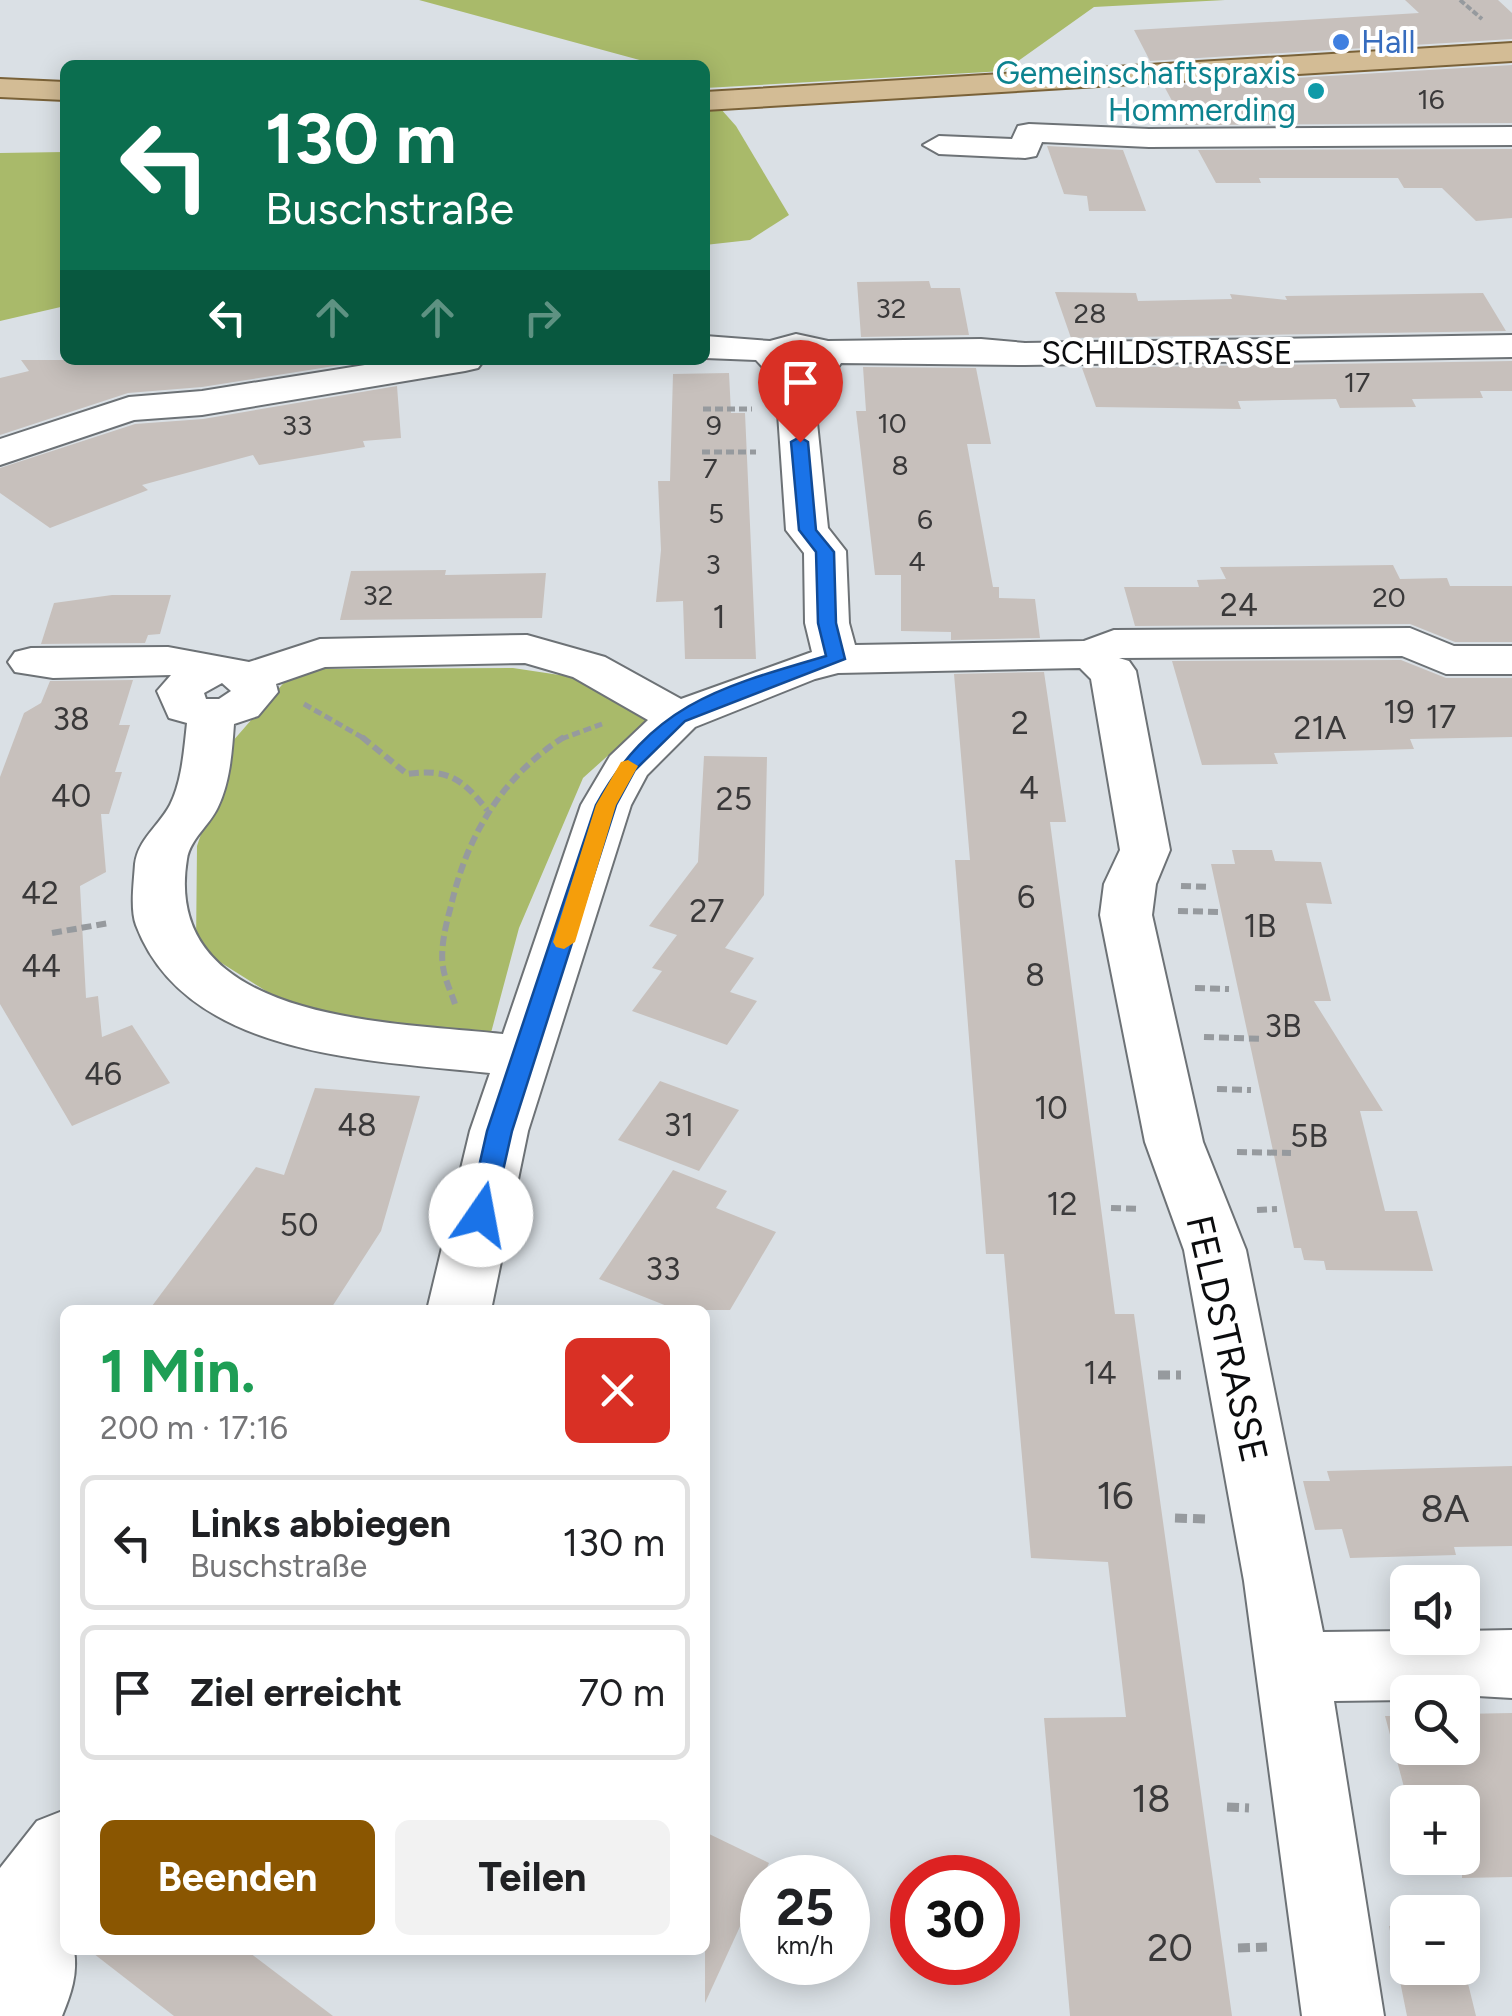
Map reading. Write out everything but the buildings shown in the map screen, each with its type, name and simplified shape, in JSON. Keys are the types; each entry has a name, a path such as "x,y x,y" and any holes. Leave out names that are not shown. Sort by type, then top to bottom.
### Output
{"main road":[{"path":"710,101 1512,52"},
{"path":"0,88 60,91"}],"street":[{"path":"939,146 1024,148 1029,133 1149,138 1512,136"},
{"name":"SCHILDSTRASSE","path":"710,347 753,348 799,358 1512,346"},
{"path":"799,358 797,412 807,530 825,552 827,623 836,659"},
{"path":"0,453 71,426 182,398 202,403 434,365"},
{"path":"460,1305 500,1131 606,805 627,767 678,717 766,680 836,659 1117,654 1410,642 1446,660 1512,660"},
{"path":"525,1057 291,1026 242,1010 210,988 172,951 157,899 161,860 172,830 189,816 232,686 320,652 527,650 589,667 678,717"},
{"name":"FELDSTRASSE","path":"1117,654 1146,850 1130,884 1129,931 1174,1142 1214,1250 1292,1667 1343,2016"},
{"path":"31,662 91,665 188,660 232,686"},
{"path":"1292,1667 1512,1664"},
{"path":"19,2016 28,2002 36,1968 31,1937 6,1912 60,1854"}],"path":[{"path":"232,686 269,685 352,730 408,774 438,768 452,771 487,810"},
{"path":"471,1050 442,964 455,876 487,810 551,743 597,725 678,717"}],"green space":[{"path":"419,0 1225,0 1094,7 1004,71 710,88 710,60 640,60"},
{"path":"710,108 720,108 736,126 789,215 750,240 710,244"},
{"path":"60,152 60,307 0,321 0,153"},
{"path":"513,668 586,679 652,716 583,778 519,928 488,1044 298,1011 196,947 197,846 232,742 288,678 317,669"}],"slow traffic":[{"path":"564,942 606,805 628,766"}],"place":[{"name":"Hall","path":"1341,42"},
{"name":"Gemeinschaftspraxis Hommerding","path":"1316,91"}],"route":[{"path":"481,1215 500,1131 606,805 627,767 678,717 799,668 836,659 827,623 825,552 807,530 800,442"}]}
